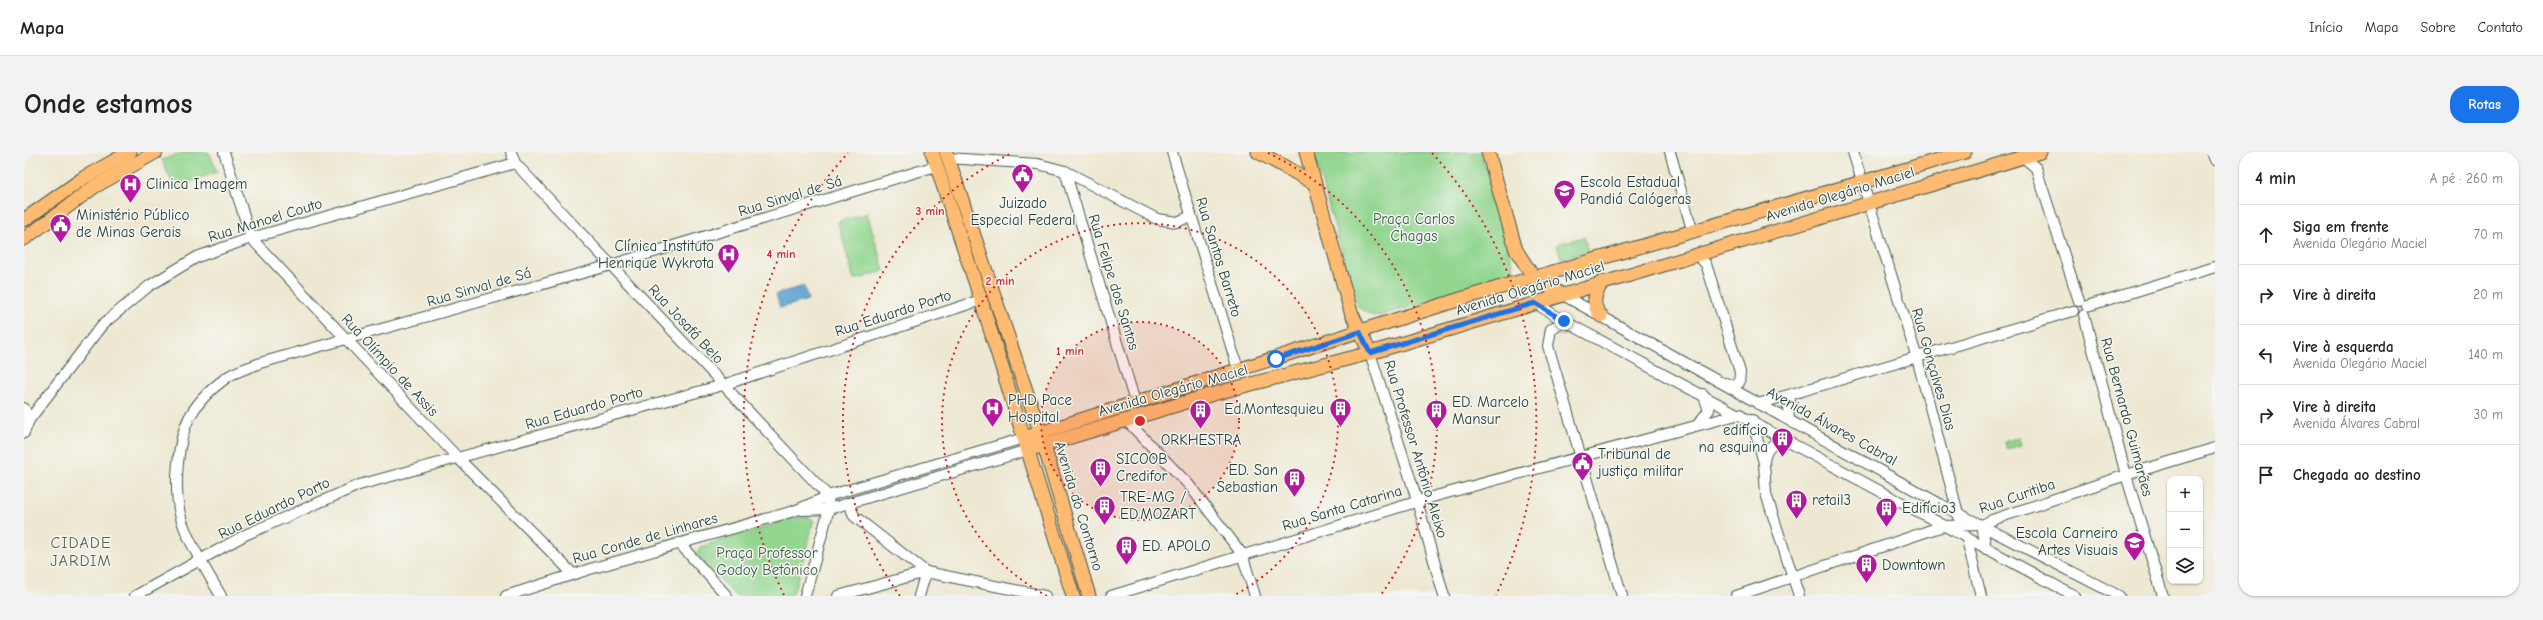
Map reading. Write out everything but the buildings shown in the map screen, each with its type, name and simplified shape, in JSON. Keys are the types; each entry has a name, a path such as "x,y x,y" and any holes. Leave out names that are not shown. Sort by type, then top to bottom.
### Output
{"main road":[{"path":"24,220 85,177 130,152"},
{"path":"24,239 94,187 156,152"},
{"path":"929,152 936,166"},
{"path":"932,152 981,300 1073,596"},
{"path":"1258,152 1314,183"},
{"name":"Rua Professor Antônio Aleixo","path":"1306,152 1351,312 1370,353"},
{"path":"1488,152 1516,250 1534,278"},
{"path":"1497,152 1519,233 1516,250"},
{"name":"Avenida Olegário Maciel","path":"1026,444 1135,402 1238,369 1534,278 1693,233 1965,152"},
{"name":"Avenida Olegário Maciel","path":"1042,438 1126,420 1213,394 1370,353 1868,202 2040,152"},
{"name":"Avenida do Contorno","path":"947,154 1042,438 1089,596"},
{"name":"Avenida Álvares Cabral","path":"1534,278 1562,294"},
{"path":"1601,316 1594,308 1594,301 1602,282"},
{"path":"1213,394 1237,378 1238,369"}],"street":[{"name":"Rua Olímpio de Assis","path":"224,152 251,238 458,458 573,574"},
{"name":"Rua Josafá Belo","path":"511,152 515,163 828,496"},
{"path":"1670,152 1693,233"},
{"name":"Rua Gonçalves Dias","path":"1853,152 1917,358 1962,526 1967,539 1981,596"},
{"path":"2023,157 2036,168 2040,152"},
{"path":"2212,152 2215,160"},
{"name":"Rua Santos Barreto","path":"1172,153 1238,369"},
{"path":"947,154 1038,164 1065,172 1157,219 1177,222 1191,216"},
{"name":"Rua Manoel Couto","path":"24,433 29,420 102,325 149,286 197,257 251,238 515,163"},
{"name":"Rua Sinval de Sá","path":"221,596 201,561 180,515 177,479 180,448 189,419 203,399 227,377 260,363 611,265 912,175 936,166"},
{"name":"Rua Bernardo Guimarães","path":"2036,168 2083,307 2126,475 2163,596"},
{"name":"Rua Felipe dos Santos","path":"1065,172 1135,402"},
{"path":"1697,255 1706,264 1740,372 1739,382 1734,385 1720,382"},
{"path":"1758,404 2073,311 2076,314 2083,307 2215,266"},
{"name":"Avenida Álvares Cabral","path":"1562,294 1758,404 1959,514 2118,596"},
{"name":"Rua Eduardo Porto","path":"135,596 252,532 359,485 723,385 981,300"},
{"path":"1535,303 1564,321 1752,420 1943,526 2075,596"},
{"path":"1564,321 1551,329 1548,346 1622,596"},
{"name":"Rua Professor Antônio Aleixo","path":"1370,353 1417,501 1444,596"},
{"path":"1699,423 1709,410 1703,394"},
{"path":"1789,420 1788,408 1791,395"},
{"path":"24,408 29,420"},
{"name":"Rua Santa Catarina","path":"1111,596 1242,554 1417,501 1581,458 1699,423 1740,414"},
{"path":"1126,420 1189,485 1242,554 1255,596"},
{"path":"1752,420 1764,463 1766,494 1799,596"},
{"path":"1764,463 1766,452 1770,446 1776,442 1791,441"},
{"name":"Rua Conde de Linhares","path":"506,596 573,574 794,511 828,496 1026,444"},
{"name":"Rua Conde de Linhares","path":"794,511 829,509 1026,444"},
{"name":"Rua Curitiba","path":"1736,596 1943,526 1982,526 1992,520 2126,475 2215,448"},
{"path":"805,596 829,509 828,496"},
{"path":"849,503 854,516 926,572 1045,596"},
{"path":"1982,526 1986,549"},
{"path":"679,543 727,596"},
{"path":"838,596 926,572"},
{"path":"919,596 926,572"}],"green space":[{"path":"183,152 209,152 217,172 174,187 162,160"},
{"name":"Praça Carlos Chagas","path":"1313,152 1481,152 1514,268 1511,276 1380,316 1371,315 1358,307"},
{"path":"867,213 884,271 854,280 838,222"},
{"path":"1584,237 1588,251 1561,258 1557,244"},
{"path":"2020,437 2022,445 2006,449 2004,442"},
{"name":"Praça Professor Godoy Betônico","path":"810,517 814,521 794,591 791,596 736,596 697,555 700,547 793,518"}],"water":[{"path":"804,286 808,300 780,308 776,294"}],"place":[{"name":"Juizado Especial Federal","path":"1023,194"},
{"name":"Clinica Imagem","path":"131,204"},
{"name":"Escola Estadual Pandiá Calógeras","path":"1564,210"},
{"name":"Ministério Público de Minas Gerais","path":"61,244"},
{"name":"Clínica Instituto Henrique Wykrota","path":"729,274"},
{"name":"PHD Pace Hospital","path":"992,428"},
{"name":"Ed.Montesquieu","path":"1340,428"},
{"name":"ORKHESTRA","path":"1201,430"},
{"name":"ED. Marcelo Mansur","path":"1437,430"},
{"name":"edifício na esquina","path":"1783,458"},
{"name":"Tribunal de justiça militar","path":"1583,482"},
{"name":"SICOOB Credifor","path":"1100,488"},
{"name":"ED. San Sebastian","path":"1294,498"},
{"name":"retail3","path":"1797,520"},
{"name":"TRE-MG / ED.MOZART","path":"1105,526"},
{"name":"Edifício3","path":"1887,528"},
{"name":"Escola Carneiro Artes Visuais","path":"2134,562"},
{"name":"ED. APOLO","path":"1127,566"},
{"name":"Downtown","path":"1867,584"}],"district":[{"name":"CIDADE JARDIM","path":"81,551"}],"route":[{"path":"1276,359 1360,332 1370,353 1535,303 1564,321"}]}
